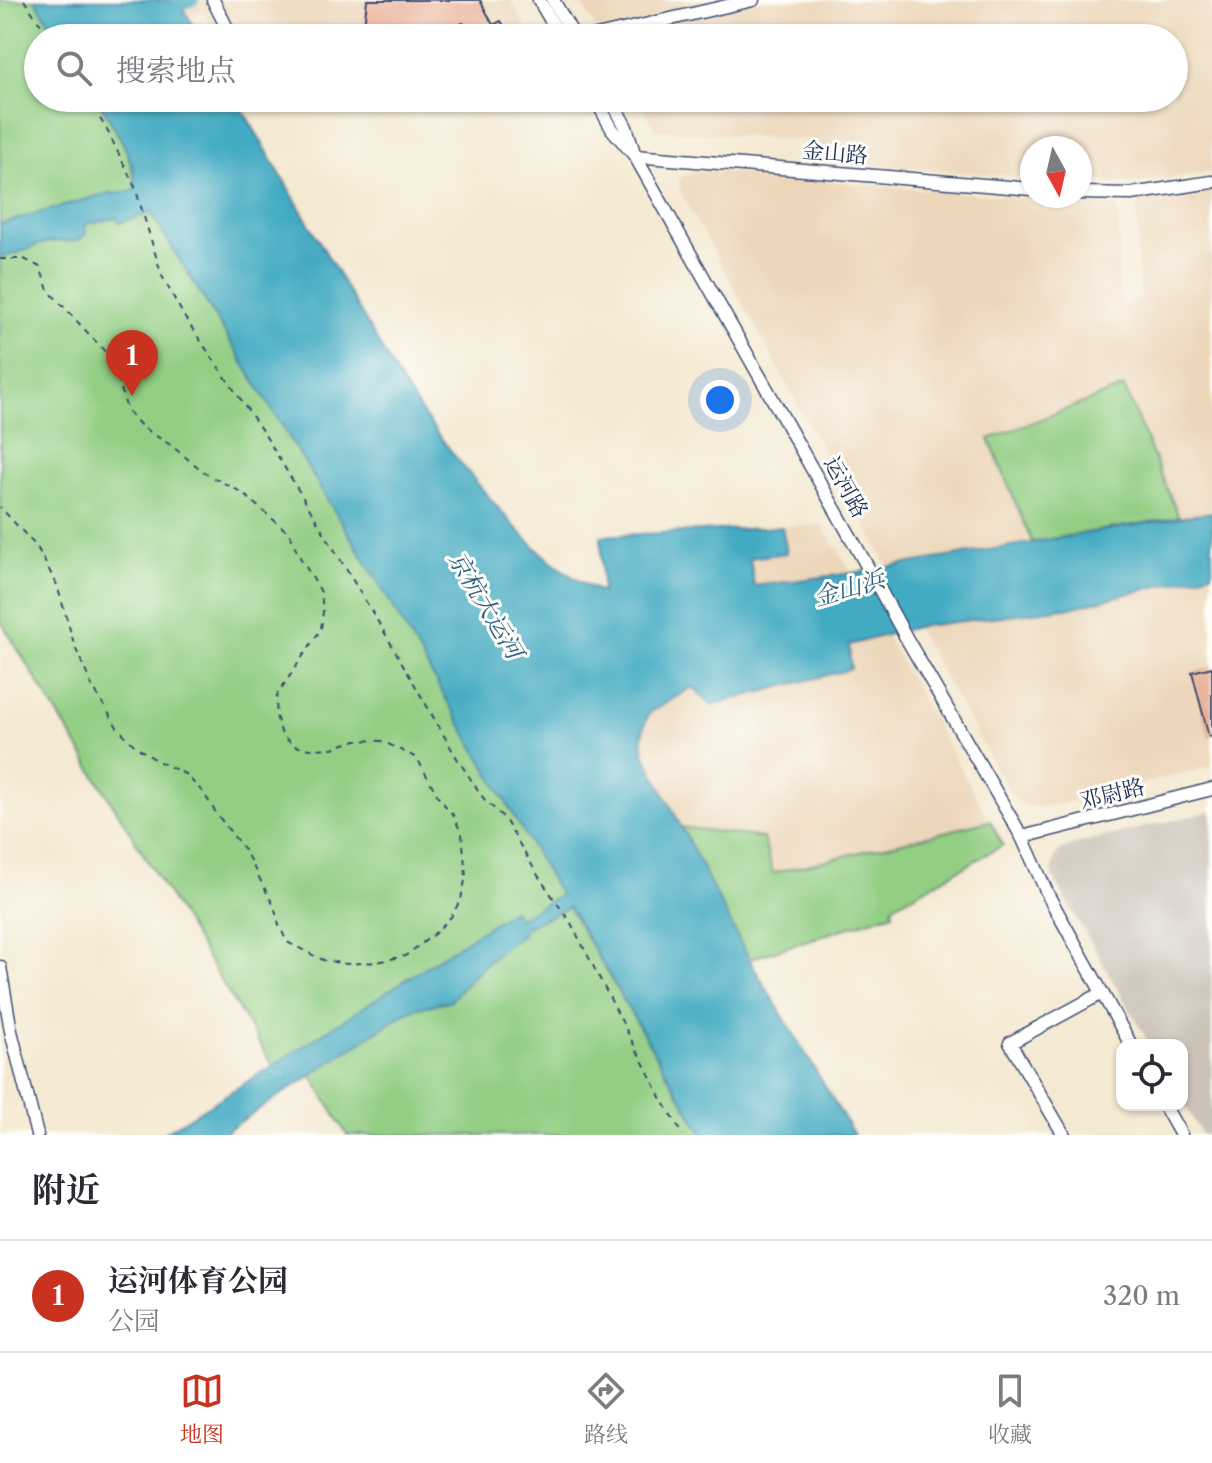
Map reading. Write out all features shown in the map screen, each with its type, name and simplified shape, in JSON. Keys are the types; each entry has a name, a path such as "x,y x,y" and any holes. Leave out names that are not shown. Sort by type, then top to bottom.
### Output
{"street":[{"path":"213,0 225,24"},
{"path":"539,0 553,24"},
{"path":"553,0 567,24"},
{"path":"649,24 753,0"},
{"path":"223,20 227,24"},
{"name":"运河路","path":"603,112 612,129 635,156 1022,837 1049,897 1128,1039"},
{"name":"运河路","path":"618,112 635,156"},
{"name":"金山路","path":"635,156 1020,188"},
{"path":"1092,193 1131,194 1212,182"},
{"name":"邓尉路","path":"1022,837 1212,789"},
{"path":"0,967 4,1011 37,1135"},
{"path":"1064,1135 1010,1043 1102,993"},
{"path":"1167,1111 1181,1135"}],"path":[{"path":"24,0 40,24"},
{"path":"96,112 135,187 162,276 185,318 265,435 458,760 484,799 504,818 572,925 683,1135"},
{"path":"0,259 24,259 40,267 48,290 113,360 127,410 142,427 208,475 241,492 290,534 321,592 323,612 321,629 277,695 276,716 282,735 294,746 310,749 333,748 356,740 382,741 417,758 462,834 466,876 461,899 451,917 405,956 377,962 347,964 323,960 287,942 274,906 250,861 203,792 185,774 135,746 117,727 92,686 75,647 57,585 37,547 0,507"}],"shaded area":[{"path":"178,0 511,0 524,24 210,24 203,11 187,16"},
{"path":"580,0 1212,0 1212,171 1142,183 1092,182 1092,136 1020,136 1020,177 839,162 806,140 656,130 645,112 1188,112 1188,24 594,24"},
{"path":"423,112 455,112 448,115"},
{"path":"700,170 1020,197 1020,208 1092,208 1092,204 1119,206 1119,295 1123,306 1141,299 1137,204 1144,199 1212,188 1212,512 1179,517 1123,387 990,439 1032,542 888,566 680,191 679,180"},
{"path":"822,525 852,573 754,586 750,558 786,553 782,527"},
{"path":"1212,573 1212,766 1059,805 1029,807 1011,795 916,627 1074,607"},
{"path":"886,635 990,821 773,873 763,838 681,827 642,745 643,729 650,713 693,687 850,669 849,646"},
{"path":"1212,811 1212,1135 1202,1135 1188,1110 1188,1039 1147,1039 1053,877 1052,867 1057,853 1074,844"}],"green space":[{"path":"0,0 35,0 50,24 24,24 24,112 105,112 125,146 136,183 151,213 377,580 703,1135 347,1135 312,1076 288,1090 0,620"},
{"path":"1124,387 1179,517 1032,542 989,439"},
{"path":"990,821 1003,845 892,907 893,913 749,959 681,827 763,838 773,873"}],"water":[{"path":"35,0 178,0 193,24 50,24"},
{"path":"105,112 244,112 402,384 429,422 518,531 565,572 602,592 601,536 782,527 787,553 750,558 754,586 852,573 1212,512 1212,573 1074,607 916,627 849,645 851,669 711,705 693,687 650,713 647,718 643,733 645,756 749,959 854,1135 703,1135 569,907 524,928 524,933 478,971 450,1001 405,1013 220,1135 161,1135 513,910 519,918 560,895 377,580 151,213 119,223 117,218 85,224 86,234 78,240 50,242 0,257 0,224 111,192 134,190 133,168"}],"building":[{"path":"367,0 480,0 492,24 463,23 364,24"},
{"path":"1212,667 1212,736 1209,737 1192,672"}],"waterway":[{"path":"165,9 193,0"}],"place":[{"name":"运河体育公园","path":"132,396"}],"water label":[{"name":"金山浜","path":"849,588"},
{"name":"京杭大运河","path":"486,605"}]}
